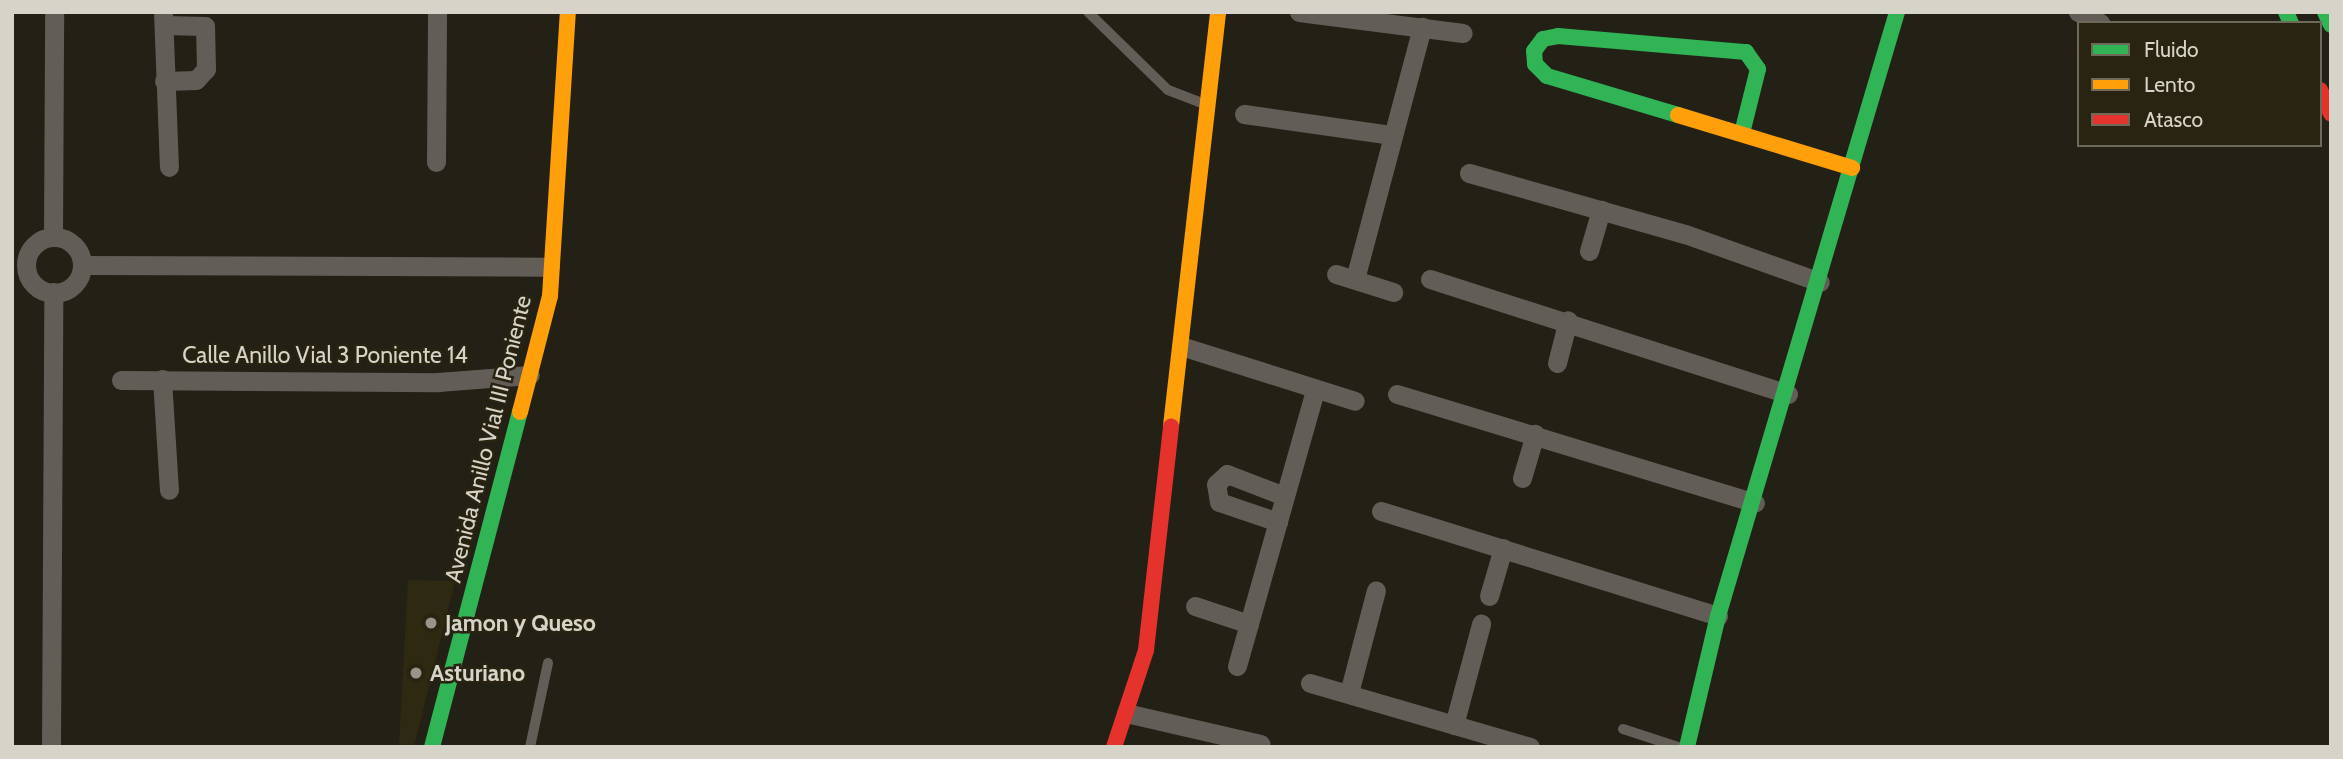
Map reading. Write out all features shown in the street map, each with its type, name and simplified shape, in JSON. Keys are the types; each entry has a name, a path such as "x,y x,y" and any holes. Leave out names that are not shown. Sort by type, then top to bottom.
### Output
{"main road":[{"name":"Avenida Anillo Vial III Poniente","path":"432,747 530,375 550,267 568,12"},
{"path":"1114,747 1146,650 1217,12"},
{"path":"1687,747 1718,616 1788,394 1897,12"},
{"path":"2325,12 2331,25"},
{"path":"1742,133 1758,69 1746,52 1558,36 1544,39 1534,51 1535,64 1547,76 1852,167"},
{"path":"2322,94 2331,114"}],"street":[{"path":"54,12 54,237"},
{"path":"436,162 437,12"},
{"path":"1299,12 1463,33"},
{"path":"2078,12 2097,21"},
{"path":"164,81 195,80 206,69 205,26 163,18 164,81 169,167"},
{"path":"1393,292 1346,277 1422,27"},
{"path":"1244,114 1391,135"},
{"path":"1469,173 1601,210 1820,282"},
{"path":"1589,251 1601,210"},
{"path":"54,237 74,245 82,265 74,285 53,292 36,285 26,269 36,243 54,237"},
{"path":"82,265 550,267"},
{"path":"1430,279 1568,320 1788,394"},
{"path":"51,747 53,292"},
{"path":"1557,363 1568,320"},
{"path":"1181,346 1213,352 1315,390 1355,401"},
{"name":"Calle Anillo Vial 3 Poniente 14","path":"121,380 438,382 530,375"},
{"name":"Calle Anillo Vial 3 Poniente 14","path":"162,379 169,490"},
{"path":"1237,666 1315,390"},
{"path":"1397,394 1755,503"},
{"path":"1522,478 1535,434"},
{"path":"1278,522 1220,502 1216,484 1227,474 1284,496"},
{"path":"1381,512 1718,616"},
{"path":"1489,596 1503,548"},
{"path":"1349,693 1376,590"},
{"path":"1195,607 1250,624"},
{"path":"1454,725 1481,624"},
{"path":"1310,683 1530,747"},
{"path":"1126,713 1214,739 1260,744"}],"lane":[{"path":"1088,12 1168,90 1206,104"},
{"path":"530,747 548,663"},
{"path":"1623,730 1678,747"}],"shaded area":[{"path":"408,580 455,581 414,747 399,747"}],"traffic: fast":[{"path":"1687,747 1718,616 1897,12"},
{"path":"2286,12 2290,21"},
{"path":"2325,12 2331,25"},
{"path":"1678,115 1547,76 1535,64 1534,51 1543,39 1558,36 1746,52 1758,69 1742,133"},
{"path":"432,747 520,412"}],"traffic: slow":[{"path":"520,412 550,296 568,12"},
{"path":"1171,426 1218,12"},
{"path":"1678,115 1852,168"}],"traffic: jam":[{"path":"2322,94 2331,114"},
{"path":"1114,747 1146,650 1171,426"}],"place":[{"name":"Jamon y Queso","path":"431,623"},
{"name":"Asturiano","path":"416,673"}]}
